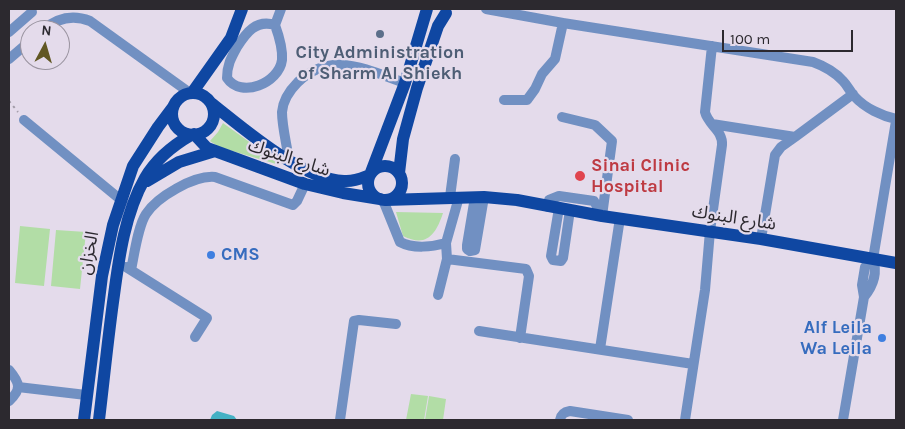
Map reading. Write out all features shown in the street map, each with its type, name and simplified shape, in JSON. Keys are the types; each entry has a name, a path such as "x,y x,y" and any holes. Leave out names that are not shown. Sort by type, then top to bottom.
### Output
{"main road":[{"path":"191,93 202,95 211,102 213,108 213,120 206,130 193,135 185,133 176,125 173,120 173,107 180,98 191,93 231,38 242,9"},
{"path":"449,11 438,14 428,9 423,26 411,86 402,139 399,173 402,182 396,196 383,199 376,197 370,190 368,180 370,175 411,86 438,26 449,11"},
{"name":"شارع البنوك","path":"211,102 289,161 310,172 336,180 351,181 370,175"},
{"name":"الخزان","path":"84,420 105,257 112,225 134,166 173,107"},
{"name":"شارع البنوك","path":"193,135 207,148 305,184 344,193 383,199 483,197 517,200 602,216 761,239 896,263"},
{"name":"الخزان","path":"99,420 119,262 126,228 140,188 153,167 175,145 193,135"},
{"path":"140,188 158,173 179,162 215,151"},
{"path":"370,175 377,168 386,166 395,169 399,173"}],"street":[{"path":"275,25 260,24 252,27 247,32 227,67 227,78 232,84 243,88 254,88 276,73 282,61 280,38 275,25 281,9"},
{"path":"486,9 563,23 813,62 826,67 838,76 861,102 875,112 896,120 873,259 865,265 862,285 864,297 843,420"},
{"path":"9,32 32,12"},
{"path":"58,20 68,17 90,21 191,93"},
{"path":"504,100 527,100 542,74 556,59 563,23"},
{"path":"684,420 705,290 710,231 722,145 721,136 707,118 704,108 712,46"},
{"path":"289,161 282,112 284,102 292,88 315,69 326,65 356,66 411,86"},
{"path":"777,152 853,94"},
{"path":"562,116 595,124 612,141 602,216"},
{"path":"24,120 121,200"},
{"path":"712,124 795,137"},
{"path":"761,239 777,152 768,133"},
{"path":"438,295 447,259 446,243 454,197 455,159"},
{"path":"131,270 136,245 146,214 158,201 187,184 203,177 221,179 292,205 297,201 305,184"},
{"path":"559,208 549,200 559,196 594,201 602,216"},
{"path":"383,199 400,242 407,245 434,246 446,243"},
{"path":"133,207 146,214"},
{"path":"600,349 620,218"},
{"path":"447,259 526,269 529,276 520,338"},
{"path":"119,262 207,318 195,338"},
{"path":"340,420 354,321 396,324"},
{"path":"479,331 694,364"},
{"path":"9,370 15,378 18,387 16,394 9,401"},
{"path":"18,387 86,395"},
{"path":"560,420 564,412 570,411 628,420"}],"path":[{"path":"9,101 24,120"}],"green space":[{"path":"223,123 277,162 276,164 219,147 210,141"},
{"path":"396,212 443,213 434,233 424,240 418,240 403,236"},
{"path":"20,226 50,229 44,286 15,283"},
{"path":"56,230 86,232 80,289 51,286"},
{"path":"411,394 428,396 424,420 406,420"},
{"path":"429,396 446,399 443,420 425,420"}],"water":[{"path":"217,411 234,416 237,420 210,420"}],"place":[{"name":"City Administration of Sharm Al Shiekh","path":"380,34"},
{"name":"Sinai Clinic Hospital","path":"580,176"},
{"name":"CMS","path":"211,255"},
{"name":"Alf Leila Wa Leila","path":"882,338"}]}
